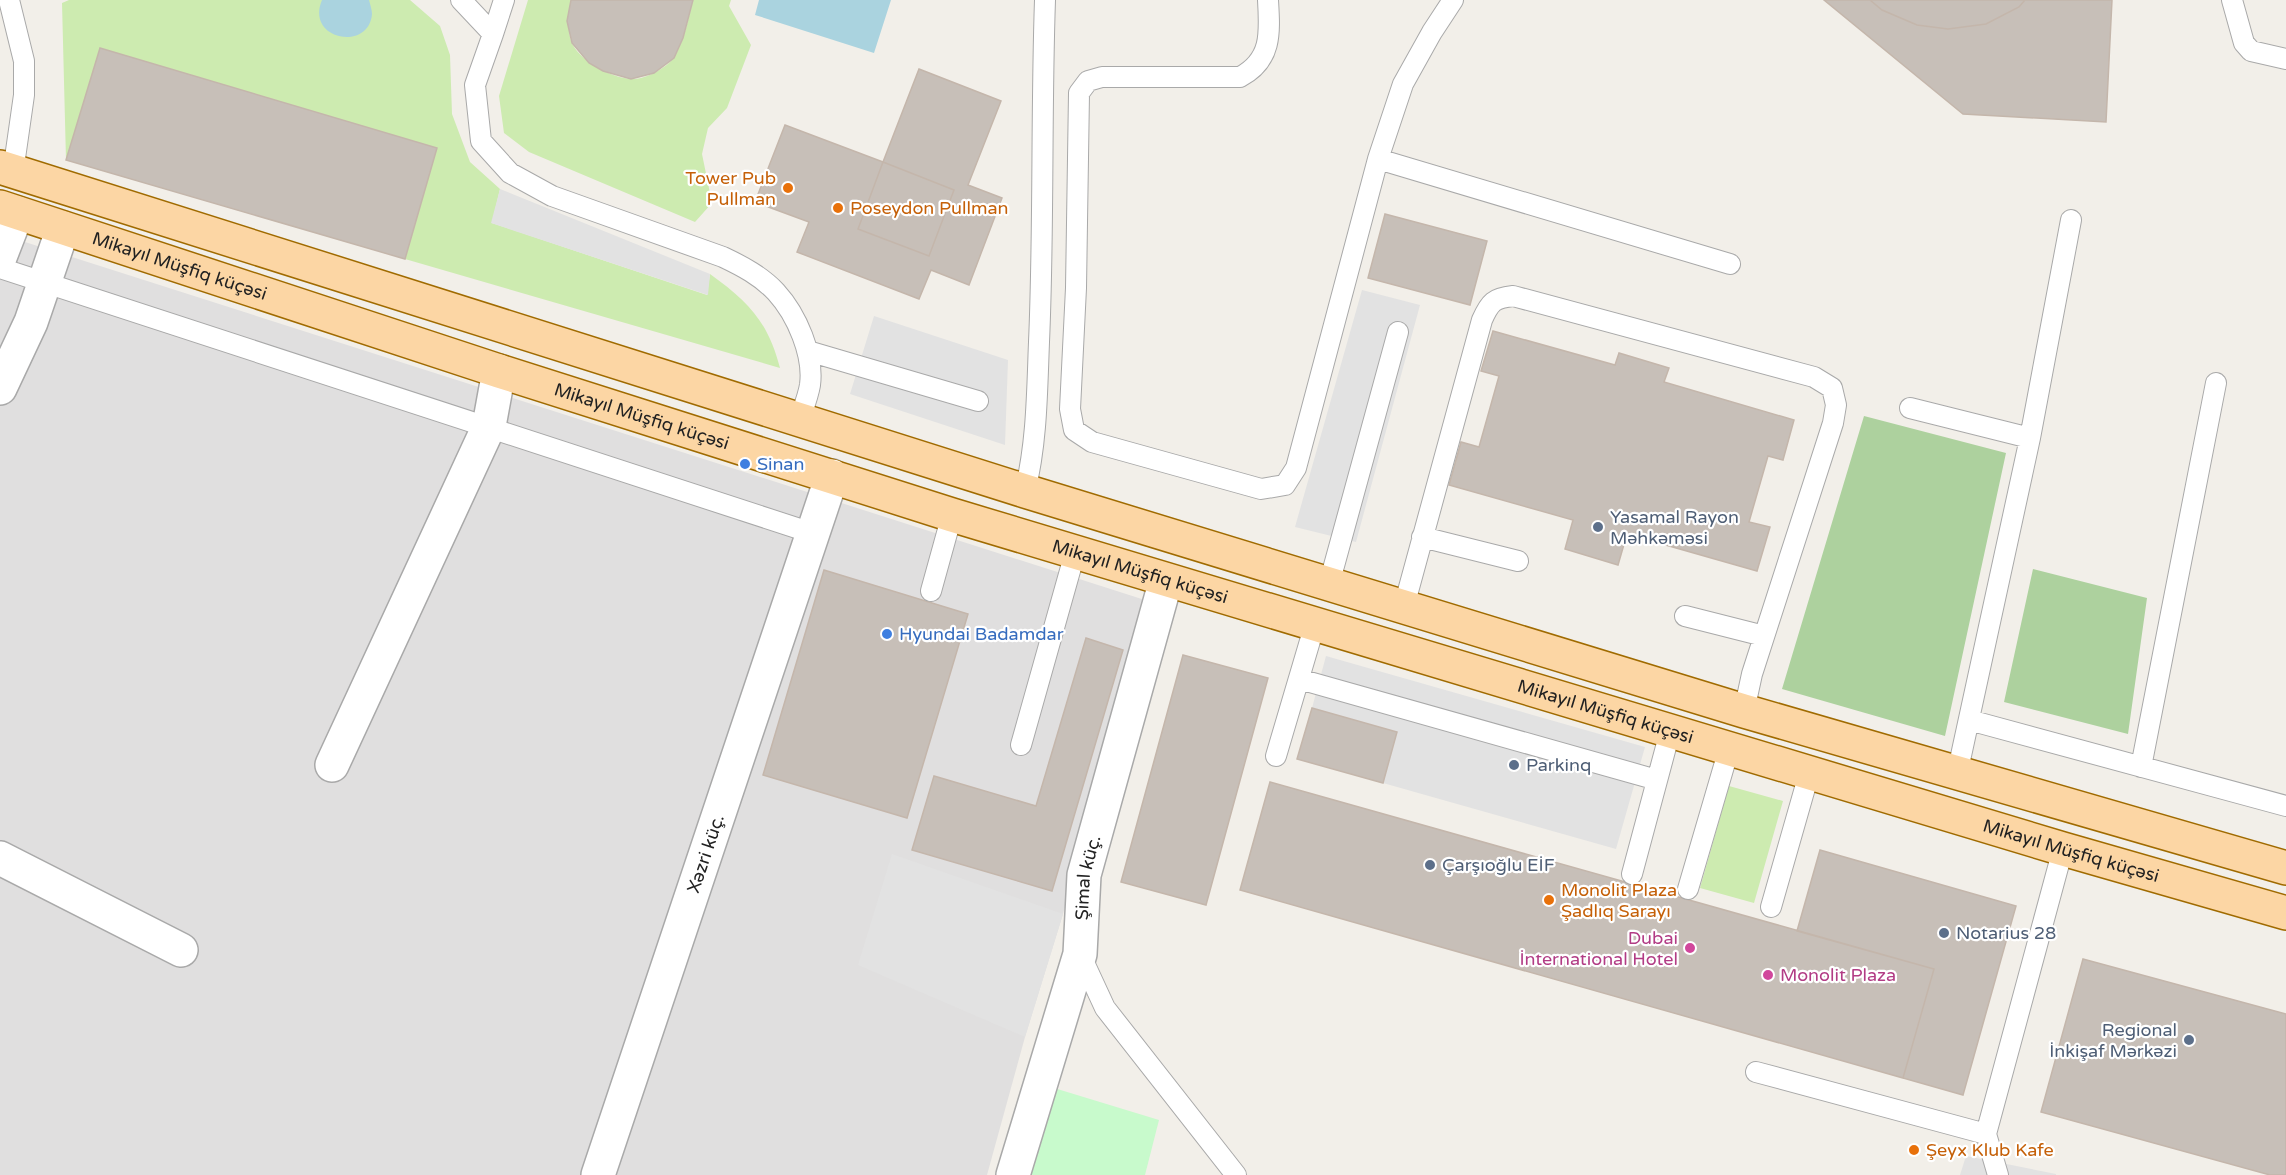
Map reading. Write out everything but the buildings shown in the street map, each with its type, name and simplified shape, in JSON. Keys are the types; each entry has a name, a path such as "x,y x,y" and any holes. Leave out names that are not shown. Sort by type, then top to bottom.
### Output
{"main road":[{"path":"7,169 1025,491 1744,711 2286,868"},
{"name":"Mikayıl Müşfiq küçəsi","path":"8,210 500,371 1075,553 1809,774 2286,913"}],"street":[{"path":"0,256 8,210"},
{"path":"0,388 31,321 63,228"},
{"path":"332,765 489,426 500,371"},
{"name":"Xəzri küç.","path":"598,1175 832,476"},
{"name":"Şimal küç.","path":"1013,1175 1080,954 1084,875 1166,580"},
{"path":"0,858 181,950"}],"lane":[{"path":"7,169 24,96 24,61 9,0"},
{"path":"461,0 493,34"},
{"path":"504,0 475,85 481,141 510,173 552,196 723,257 750,270 776,292 790,312 808,351 810,385 799,421"},
{"path":"1025,491 1031,468 1035,432 1041,286 1041,100 1045,0"},
{"path":"1268,0 1267,46 1255,69 1240,77 1102,77 1088,81 1079,93 1076,288 1070,409 1074,430 1092,442 1261,489 1285,485 1296,468 1378,159 1403,84 1431,32 1453,0"},
{"path":"2232,0 2244,43 2251,51 2286,59"},
{"path":"1378,159 1730,264"},
{"path":"1957,774 2031,438 2071,220"},
{"path":"0,268 812,533"},
{"path":"1041,286 1076,288"},
{"path":"1404,606 1482,320 1487,307 1498,298 1513,296 1814,376 1832,388 1836,405 1833,423 1764,636 1744,711"},
{"path":"1329,584 1398,332"},
{"path":"808,351 978,401"},
{"path":"2141,767 2216,383"},
{"path":"1910,408 2031,438"},
{"path":"931,591 952,515"},
{"path":"1422,537 1518,561"},
{"path":"1021,745 1075,553"},
{"path":"1685,616 1764,636"},
{"path":"1276,756 1315,624"},
{"path":"1299,679 1657,780"},
{"path":"1969,720 2286,807"},
{"path":"1632,874 1670,732"},
{"path":"1688,889 1729,749"},
{"path":"1772,907 1809,774"},
{"path":"1998,1175 1986,1134 2063,849"},
{"path":"1080,954 1105,1008 1236,1175"},
{"path":"1756,1072 1986,1134"}],"shaded area":[{"path":"500,189 710,274 708,295 491,223"},
{"path":"0,234 1148,601 1063,914 1025,1037 987,1175 0,1175"},
{"path":"1362,290 1420,305 1356,542 1295,527"},
{"path":"874,316 1008,360 1005,445 850,394"},
{"name":"Parkinq","path":"1326,656 1645,747 1616,849 1383,783 1397,732 1312,708"},
{"path":"892,854 1063,914 1025,1037 858,965"},
{"path":"1966,1156 2056,1174 2056,1175 1960,1175"}],"green space":[{"path":"69,0 410,0 440,26 450,55 452,114 470,162 500,189 492,223 707,295 710,274 736,294 755,314 763,325 780,368 405,259 437,148 100,48 66,160 62,3"},
{"path":"528,0 571,0 569,30 575,48 588,61 605,72 623,78 637,79 655,72 674,57 684,37 693,0 731,0 729,6 751,45 727,108 708,128 702,154 712,203 695,222 529,152 504,133 499,96"},
{"path":"1864,416 2006,453 1945,736 1782,689"},
{"path":"2033,569 2147,598 2128,734 2004,702"},
{"path":"1729,786 1783,801 1754,903 1700,888"},
{"path":"1054,1088 1159,1120 1145,1175 1031,1175"}],"water":[{"path":"322,0 369,0 372,14 368,26 361,33 350,37 330,32 322,24 319,14"},
{"path":"759,0 891,0 874,53 755,15"}],"place":[{"name":"Tower Pub Pullman","path":"788,188"},
{"name":"Poseydon Pullman","path":"838,208"},
{"name":"Sinan","path":"745,464"},
{"name":"Yasamal Rayon Məhkəməsi","path":"1598,527"},
{"name":"Hyundai Badamdar","path":"887,634"},
{"name":"Parkinq","path":"1514,765"},
{"name":"Çarşıoğlu EİF","path":"1430,865"},
{"name":"Monolit Plaza Şadlıq Sarayı","path":"1549,900"},
{"name":"Notarius 28","path":"1944,933"},
{"name":"Dubai İnternational Hotel","path":"1690,948"},
{"name":"Monolit Plaza","path":"1768,975"},
{"name":"Regional İnkişaf Mərkəzi","path":"2189,1040"},
{"name":"Şeyx Klub Kafe","path":"1914,1150"}]}
